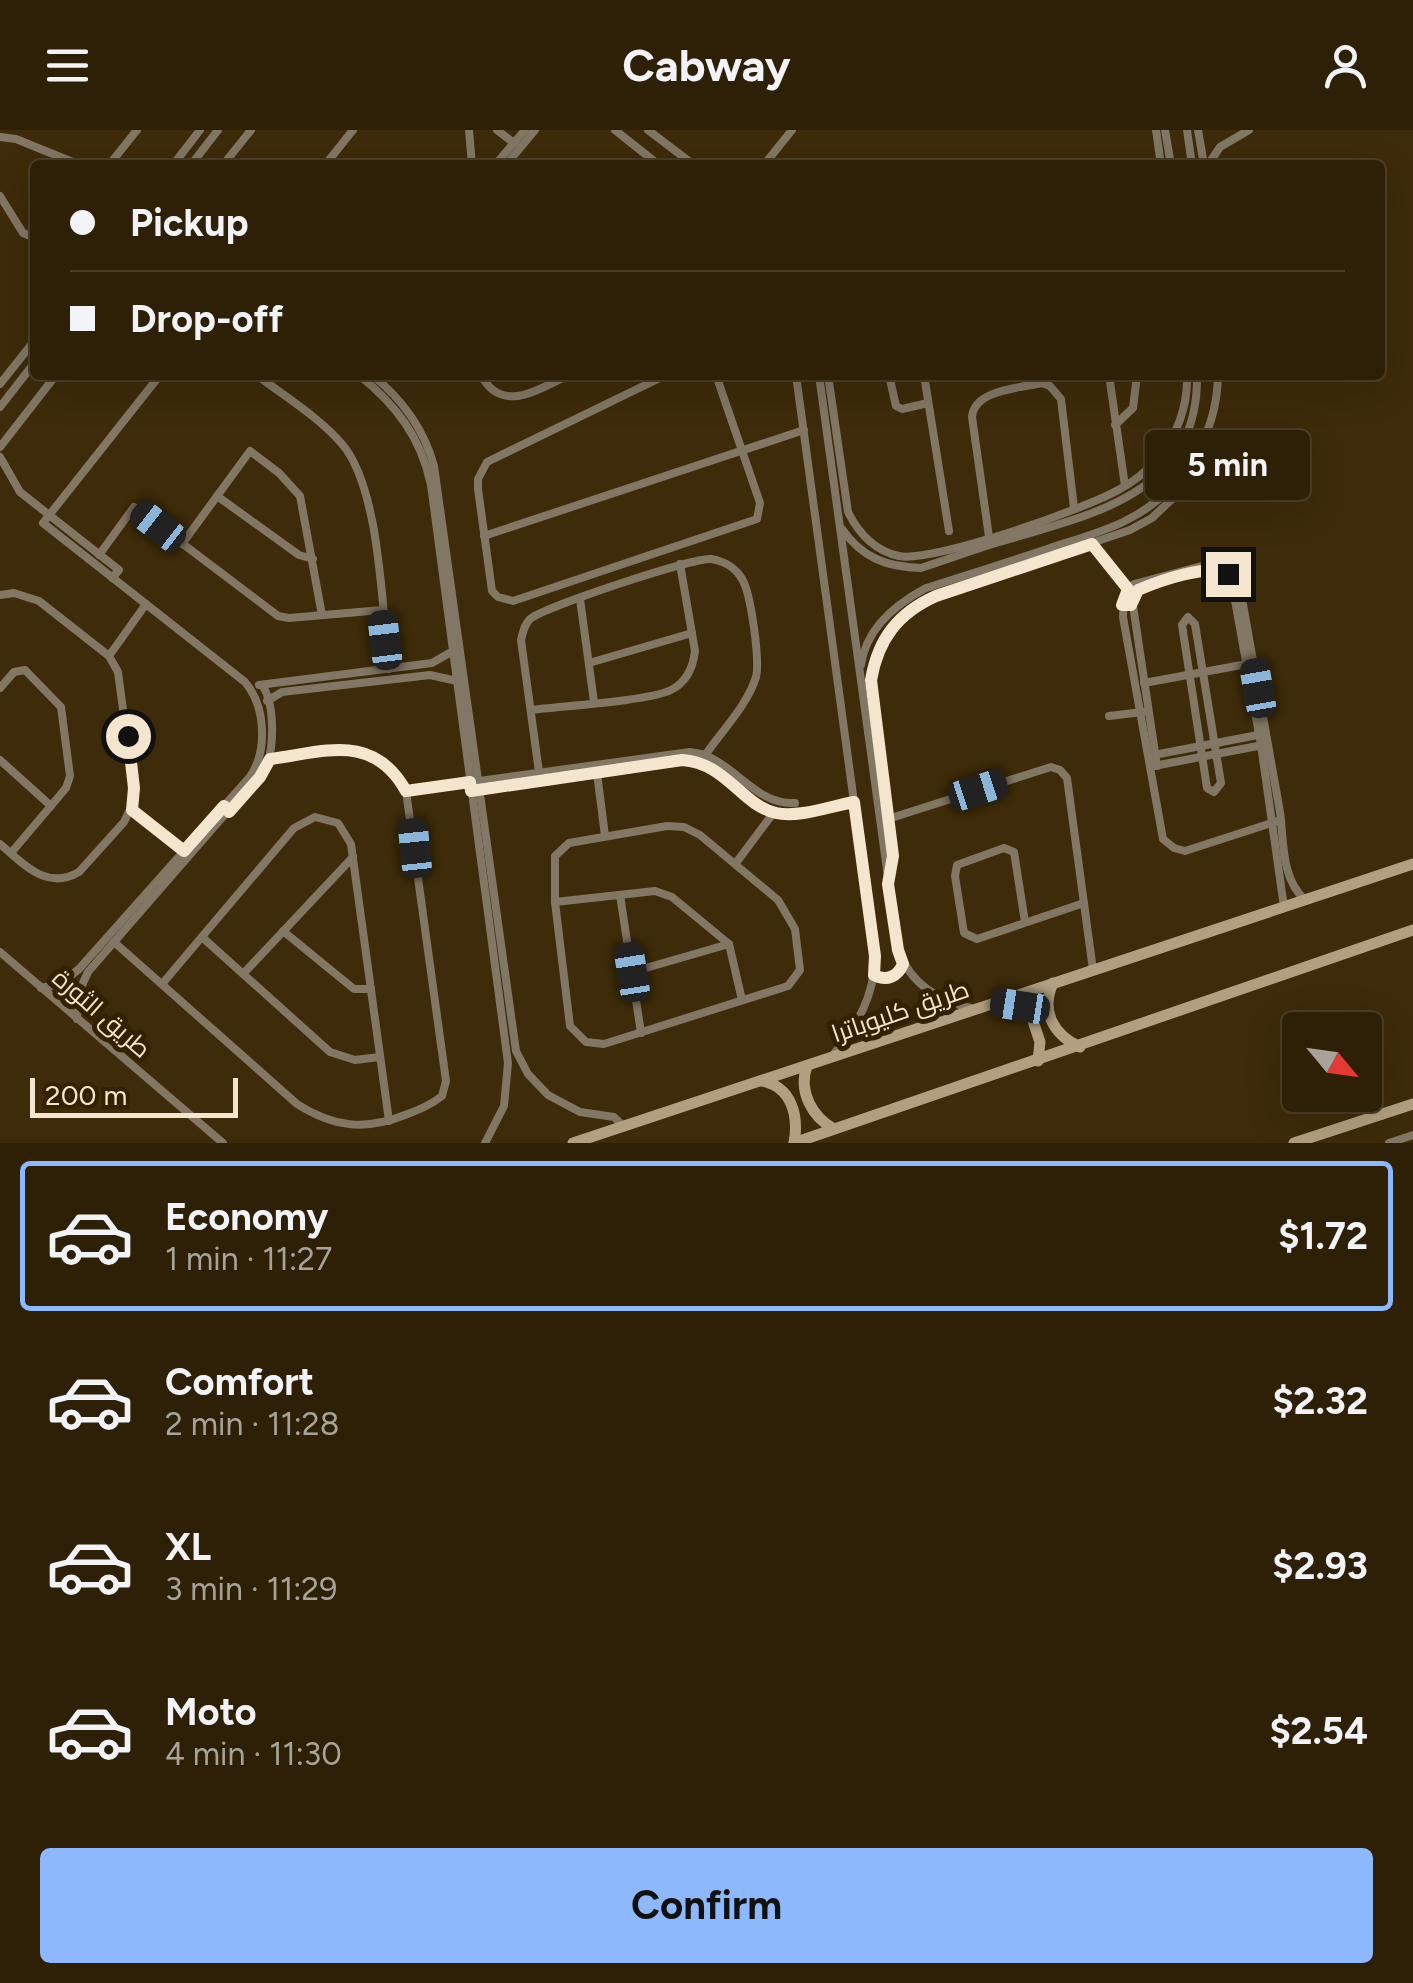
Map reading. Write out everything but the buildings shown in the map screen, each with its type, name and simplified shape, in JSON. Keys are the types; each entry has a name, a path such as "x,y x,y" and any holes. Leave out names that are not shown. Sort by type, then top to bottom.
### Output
{"main road":[{"name":"طريق كليوباترا","path":"573,1143 1413,864"},
{"path":"762,1081 776,1084 790,1099 796,1119 794,1143 1413,930"},
{"path":"1053,983 1047,1006 1054,1028 1080,1047"},
{"path":"996,1002 1030,1012 1039,1038 1038,1061"},
{"path":"807,1066 804,1086 811,1108 834,1129"},
{"path":"1294,1143 1413,1104"}],"street":[{"path":"113,160 137,130"},
{"path":"177,160 200,130"},
{"path":"195,160 218,130"},
{"path":"227,160 250,130"},
{"path":"329,160 353,130"},
{"path":"469,130 472,160"},
{"path":"497,130 514,143"},
{"path":"499,160 525,130"},
{"path":"510,160 534,130"},
{"path":"615,130 653,160"},
{"path":"648,130 687,160"},
{"path":"768,160 792,130"},
{"path":"1156,130 1160,160"},
{"path":"1165,130 1170,160"},
{"path":"1187,130 1191,160"},
{"path":"1198,130 1205,160"},
{"path":"1210,160 1220,147 1249,130"},
{"path":"0,137 16,139 68,160"},
{"path":"0,196 23,233 30,236"},
{"path":"0,384 30,346"},
{"path":"0,407 30,368"},
{"path":"0,446 52,380"},
{"path":"115,574 43,524 158,380"},
{"path":"263,380 334,435 357,465 369,505 388,669"},
{"path":"364,380 401,414 425,460 431,485 456,681 519,1059 534,1082 556,1101 580,1112 614,1118 623,1126"},
{"path":"378,380 413,418 434,466 508,1064 504,1106 485,1143"},
{"path":"485,380 495,394 509,398 523,396 552,380"},
{"path":"656,380 486,462 478,479 484,536 492,591 505,601 513,602 754,522 761,509 718,380"},
{"path":"797,380 875,956 864,1012 832,1057"},
{"path":"820,380 848,512 874,546 915,558 1098,512 1124,501 1162,471 1182,440 1194,406 1197,380"},
{"path":"828,380 840,525 860,674 893,856 888,884"},
{"path":"890,380 896,406 928,403"},
{"path":"925,380 949,531"},
{"path":"1110,380 1125,486"},
{"path":"1115,424 1134,408 1137,380"},
{"path":"840,525 853,545 873,559 897,567 922,568 1074,508 1125,486 1157,460 1183,412 1186,380"},
{"path":"860,674 862,656 881,622 894,608 926,588 1092,544 1130,530 1172,502 1190,483 1211,436 1218,380"},
{"path":"989,537 972,417 974,406 981,399 1042,383 1056,392 1061,399 1074,508"},
{"path":"484,536 804,430"},
{"path":"974,1009 938,998 912,978 898,950 875,753 871,680 874,662 891,628 919,604 1119,524 1151,506 1189,467 1211,436"},
{"path":"182,544 250,451 279,473 300,496 322,615"},
{"path":"0,457 16,488 99,554 146,604 250,688 258,704 260,758 249,778 227,809 85,969 77,1019"},
{"path":"217,496 299,556 313,560"},
{"path":"99,554 134,507 278,616 382,610"},
{"path":"1092,544 1133,588"},
{"path":"539,772 523,631 534,616 680,564 710,559 731,567 746,584 758,663 750,690 706,754"},
{"path":"531,710 663,693 687,676 693,664 692,634 680,564"},
{"path":"1133,588 1214,566 1229,572 1236,582 1255,689"},
{"path":"922,568 920,579 926,588"},
{"path":"1133,588 1127,610 1161,835 1174,848 1185,851 1277,822"},
{"path":"0,595 14,592 39,602 109,656 120,682 134,788 132,810 70,877 45,878 0,844"},
{"path":"580,599 594,702"},
{"path":"109,656 146,604"},
{"path":"1188,617 1194,620 1203,672 1221,783 1214,792 1207,788 1200,752 1182,624 1188,617"},
{"path":"589,663 692,634"},
{"path":"1246,644 1288,875 1305,900"},
{"path":"1134,648 1144,683 1145,712"},
{"path":"250,688 432,663 453,651"},
{"path":"1144,683 1248,664"},
{"path":"0,688 14,672 25,670 59,702 70,780 11,853"},
{"path":"258,704 282,692 430,674 456,681"},
{"path":"165,879 184,851 260,777 270,759 268,699 262,685"},
{"path":"1109,716 1145,712"},
{"path":"1152,761 1264,739"},
{"path":"114,942 297,1104 318,1117 342,1125 368,1126 438,1100 446,1086 406,791 381,761 361,750 348,748 270,759"},
{"path":"474,786 539,772 706,754 774,801 795,803"},
{"path":"406,791 597,773 689,756 774,812 792,813 854,802"},
{"path":"0,760 51,806"},
{"path":"888,819 1056,768 1066,778 1093,970"},
{"path":"597,773 605,836"},
{"path":"132,810 184,851"},
{"path":"736,863 774,812"},
{"path":"162,984 304,820 315,817 338,823 346,832 352,857 389,1121"},
{"path":"1277,822 1284,907"},
{"path":"684,826 736,863 788,913 801,964 797,976 788,986 604,1044 580,1038 570,1026 554,902 553,863 558,850 569,843 605,836 684,826"},
{"path":"1025,922 1014,852 1004,848 957,865 955,876 967,936 976,938 1084,903"},
{"path":"243,974 352,857"},
{"path":"554,902 655,891 680,902 729,944 742,1000"},
{"path":"620,895 642,1033"},
{"path":"41,988 60,984 85,969 114,942 141,905"},
{"path":"283,931 354,988 371,989"},
{"path":"202,936 330,1052 356,1060 380,1058"},
{"path":"632,972 729,944"},
{"name":"طريق الثورة","path":"0,952 223,1143"},
{"path":"874,975 892,977 903,964"},
{"path":"508,1064 514,1066 519,1059"},
{"path":"1389,1143 1413,1135"}],"route":[{"path":"128,736 134,788 132,810 184,851 224,806 229,812 260,777 270,759 348,748 381,761 406,791 470,782 471,791 682,760 708,766 774,812 792,813 854,802 875,956 874,975 886,978 897,974 903,964 888,884 893,856 871,680 874,662 891,628 904,614 936,596 1092,544 1128,589 1122,605 1131,605 1138,590 1152,584 1214,568 1228,574"}]}
